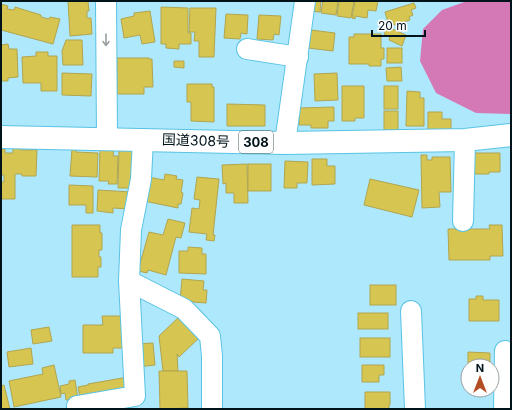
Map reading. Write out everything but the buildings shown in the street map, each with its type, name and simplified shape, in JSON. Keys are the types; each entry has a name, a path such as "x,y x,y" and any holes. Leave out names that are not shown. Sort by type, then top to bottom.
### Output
{"highway":[{"name":"国道308号","path":"1,137 107,138 285,143 465,140 511,135"}],"street":[{"path":"106,1 107,138"},
{"path":"285,143 305,1"},
{"path":"247,49 298,57"},
{"path":"78,409 77,406 135,396 129,281 131,230 141,179 143,139"},
{"path":"463,221 465,140"},
{"path":"129,281 184,309 210,336 212,356 212,409"},
{"path":"411,311 415,409"},
{"path":"504,351 504,409"}],"shaded area":[{"path":"467,1 511,1 511,114 476,113 436,93 420,61 423,29 442,10"}]}
